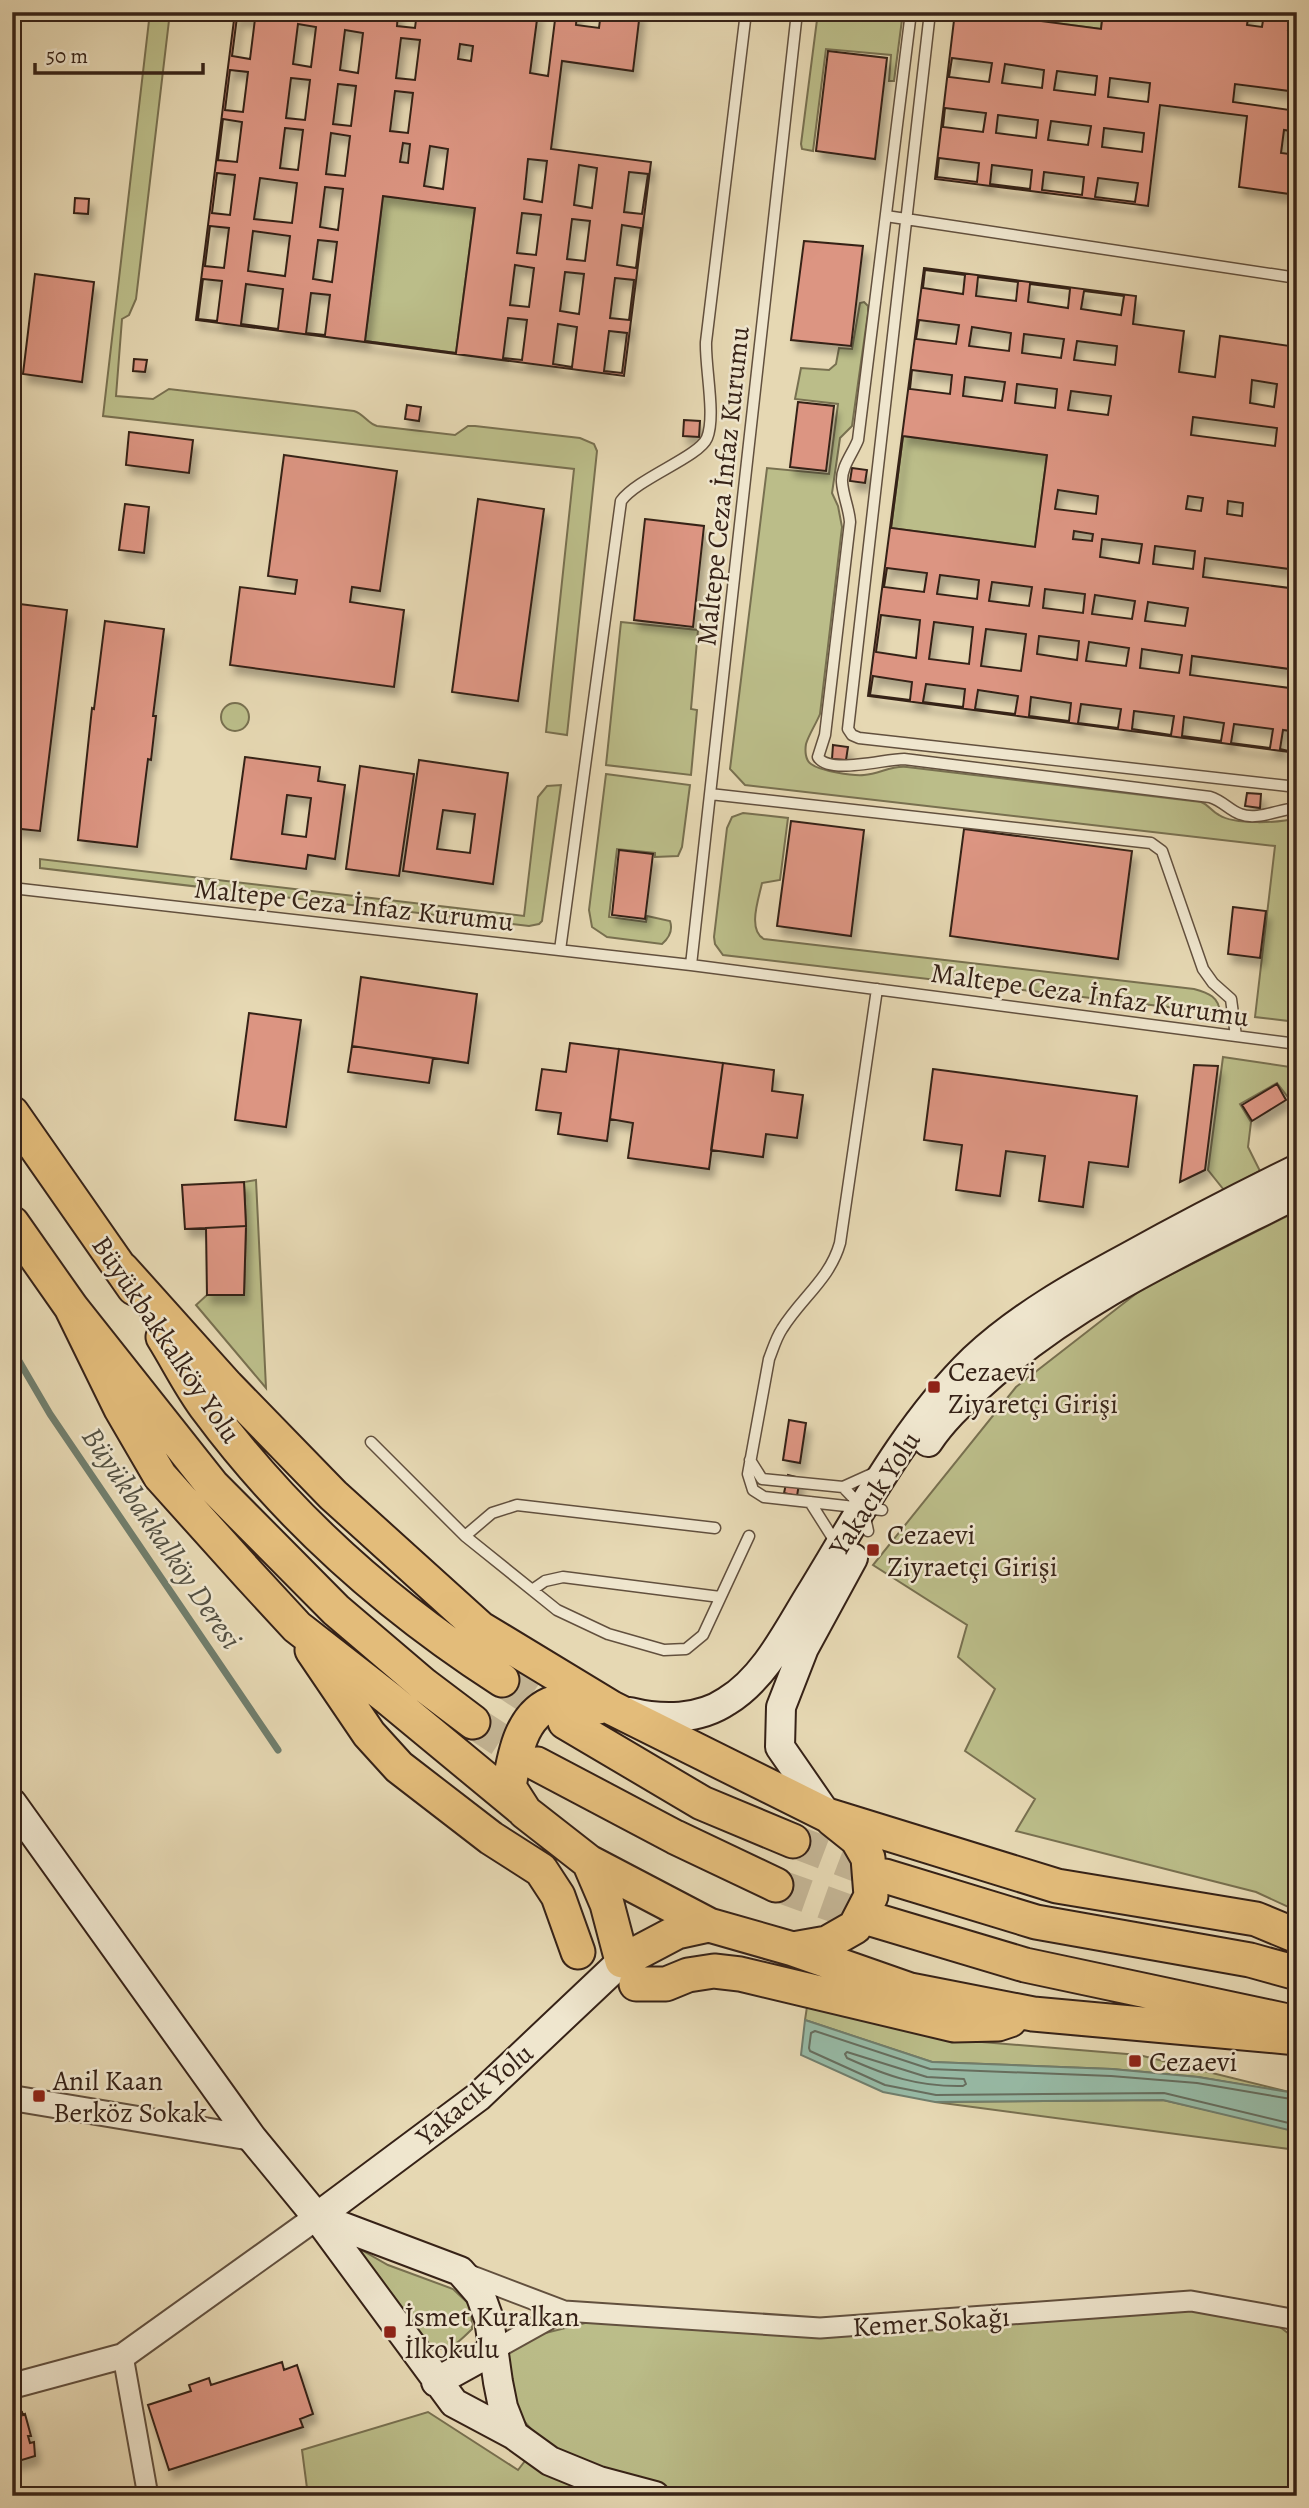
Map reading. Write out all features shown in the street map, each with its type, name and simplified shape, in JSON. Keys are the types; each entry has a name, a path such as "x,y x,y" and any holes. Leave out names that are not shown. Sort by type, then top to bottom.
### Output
{"highway":[{"name":"Büyükbakkalköy Yolu","path":"12,1113 122,1269 207,1409 280,1498 349,1566 440,1640 502,1680"},
{"name":"Büyükbakkalköy Yolu","path":"12,1223 71,1307 212,1485 336,1609 424,1685 473,1722"},
{"path":"122,1269 227,1386 333,1495 480,1628 612,1708 827,1815 1057,1886 1256,1919 1297,1936"},
{"path":"71,1307 121,1409 160,1476 297,1627 369,1734 399,1767 491,1838 541,1870 558,1896 578,1952"},
{"path":"297,1627 589,1862 709,1925 793,1949 910,1990 1033,2014 1297,2038"},
{"path":"525,1812 509,1787 514,1758 532,1715 558,1701 612,1708"},
{"path":"565,1722 702,1803 793,1841"},
{"path":"537,1764 675,1837 776,1885"},
{"path":"793,1949 827,1943 855,1927 870,1896 868,1858 857,1839 827,1815"},
{"path":"589,1862 607,1904 629,1973"},
{"path":"885,1876 1036,1923 1250,1961 1297,1973"},
{"path":"872,1919 1025,1965 1297,2023"},
{"path":"629,1973 677,1932 709,1925"},
{"path":"629,1973 666,1984 688,1975 714,1972 740,1974 954,2025 998,2024 1033,2014"}],"main road":[{"name":"Yakacık Yolu","path":"827,1815 780,1747 781,1707 804,1647 871,1516 890,1466 934,1403 975,1358 1054,1298 1208,1213 1297,1169"},
{"name":"Yakacık Yolu","path":"612,1708 651,1717 692,1716 726,1702 747,1685 772,1654 839,1548 871,1516 938,1425 993,1374 1095,1298 1297,1194"},
{"path":"12,1802 252,2138 317,2217 454,2403 514,2435 550,2461 598,2481 655,2496"},
{"name":"Yakacık Yolu","path":"317,2217 478,2097 629,1973"},
{"name":"Kemer Sokağı","path":"317,2217 460,2271"},
{"path":"460,2271 480,2294 489,2319 503,2407 514,2435"},
{"path":"436,2382 494,2350"}],"street":[{"path":"12,2098 252,2138"},
{"path":"12,2386 123,2356 317,2217"},
{"name":"Kemer Sokağı","path":"460,2271 564,2311 820,2328 1191,2301 1297,2319"},
{"path":"494,2350 564,2311"},
{"path":"123,2356 148,2496"}],"lane":[{"path":"560,950 621,501 628,492 701,446 707,438 710,402 706,342 746,12"},
{"name":"Maltepe Ceza İnfaz Kurumu","path":"691,965 797,12"},
{"path":"911,12 858,440 843,473 842,482 850,522 825,735 818,757 821,762 847,766 886,759 904,759 1196,795 1221,800 1242,816 1297,807"},
{"path":"930,12 848,723 852,735 1297,787"},
{"path":"886,216 1297,278"},
{"path":"710,794 1151,843 1162,851 1203,969 1213,983 1231,999 1236,1036"},
{"name":"Maltepe Ceza İnfaz Kurumu","path":"12,888 691,965 1297,1044"},
{"path":"871,1516 810,1502 758,1495 750,1484 748,1474 769,1359 775,1342 788,1321 825,1278 836,1259 877,989"},
{"path":"371,1442 465,1536 557,1610 608,1634 671,1651 685,1649 698,1641 748,1536"},
{"path":"750,1460 762,1479 843,1487 890,1466"},
{"path":"843,1487 871,1516"},
{"path":"810,1502 839,1548"},
{"path":"465,1536 492,1513 517,1505 715,1528"},
{"path":"532,1590 545,1581 563,1577 720,1597"}],"shaded area":[{"path":"150,12 170,12 136,299 129,315 122,319 116,396 153,399 169,389 354,411 377,426 455,435 468,426 475,426 580,438 594,444 597,451 567,735 546,732 574,469 103,416"},
{"path":"818,12 903,12 894,81 889,81 891,55 826,49 813,151 802,149 801,144"},
{"path":"972,12 1103,12 1101,29"},
{"path":"383,196 475,208 456,353 365,341"},
{"path":"864,302 868,306 868,313 852,426 840,438 832,493 842,527 820,714 806,744 808,760 822,769 852,775 907,767 1201,802 1226,818 1246,822 1297,818 1297,1022 1255,1017 1275,846 745,785 730,769 767,468 829,474 838,404 795,399 801,368 829,370 836,364 839,348 852,349 860,303"},
{"path":"903,436 1047,455 1035,547 891,528"},
{"path":"621,622 698,630 691,709 697,710 691,775 606,765"},
{"path":"235,703 245,707 249,717 245,727 235,731 225,727 221,717 225,707"},
{"path":"606,774 690,785 682,847 678,856 655,857 655,853 617,849 609,917 646,922 647,916 670,921 670,934 662,944 607,937 592,927 589,910"},
{"path":"561,785 542,921 529,926 40,868 40,859 524,916 538,797 547,786"},
{"path":"743,813 788,818 780,880 762,883 757,905 756,929 764,939 1194,989 1212,996 1218,1003 1220,1013 723,955 715,944 714,937 727,828 732,817"},
{"path":"1223,1057 1297,1068 1297,1109 1277,1083 1240,1104 1251,1122 1248,1147 1260,1171 1224,1190 1208,1170"},
{"path":"256,1180 266,1388 196,1305 207,1295 244,1295 244,1182"},
{"path":"1297,1211 1297,1911 1256,1892 1016,1831 1035,1799 965,1751 995,1689 958,1657 967,1625 873,1565 1016,1387 1142,1289"},
{"path":"808,2000 946,2039 1139,2055 1297,2094 1198,2077 1112,2069 932,2062 805,2020"},
{"path":"1163,2100 1297,2132 1297,2150 935,2102"},
{"path":"351,2244 388,2265 453,2289 471,2306 472,2329 447,2348 435,2349 417,2345"},
{"path":"1151,2302 1272,2321 1297,2340 1297,2496 308,2496 302,2450 428,2412 518,2470 541,2440 506,2401 502,2344 589,2322 794,2329"}],"water":[{"path":"805,2020 932,2062 1112,2069 1198,2077 1295,2093 1297,2132 1163,2100 935,2102 883,2092 801,2055"}],"building":[{"path":"235,12 299,12 318,16 318,12 398,12 397,26 415,28 417,12 464,12 464,19 476,20 477,12 538,12 530,73 548,76 556,12 577,12 576,25 599,28 601,12 640,12 633,71 562,61 551,149 651,162 624,376 196,320","holes":["237,17 255,19 250,59 232,56","298,24 316,27 311,67 293,64","345,30 363,33 358,73 340,70","401,38 420,40 415,80 396,78","460,44 473,46 471,61 458,59","230,70 248,72 243,112 225,110","291,78 310,80 305,120 286,118","338,84 356,86 351,126 333,124","395,91 413,93 408,133 390,131","223,119 242,122 237,162 218,160","285,128 303,130 298,170 280,168","331,133 350,136 345,176 326,174","403,143 410,144 408,163 400,162","430,146 448,149 443,189 424,186","528,159 547,161 542,202 524,199","579,165 597,168 592,208 574,205","629,172 648,174 642,214 624,212","217,173 235,175 230,215 212,213","260,178 297,183 292,223 254,219","325,187 343,189 338,230 320,227","383,196 475,208 456,353 365,341","522,213 541,215 536,255 517,253","572,219 590,221 585,261 567,259","622,225 641,228 636,268 617,265","210,226 229,228 224,268 205,266","253,231 290,236 285,276 248,271","318,240 337,242 332,282 313,279","515,265 534,268 529,307 510,305","565,272 584,274 579,314 560,311","615,278 634,280 629,320 610,318","203,279 222,281 217,321 198,319","246,284 283,289 278,329 241,324","311,293 330,295 325,335 306,333","508,318 527,320 522,360 503,358","558,324 577,327 572,367 553,364","609,331 627,333 622,373 604,371"]},
{"path":"955,12 1101,29 1103,12 1249,12 1297,12 1297,18 1290,17 1288,30 1297,31 1297,92 1235,84 1233,102 1297,111 1297,132 1284,130 1281,153 1297,155 1297,195 1239,187 1247,116 1160,105 1148,206 935,179","holes":["1249,12 1264,14 1262,27 1247,25","952,58 992,63 989,82 949,77","1005,64 1044,70 1042,88 1002,83","1057,71 1097,76 1095,95 1054,90","1110,78 1150,83 1148,102 1108,97","945,108 986,113 983,132 943,127","998,115 1038,120 1036,138 996,133","1051,121 1091,126 1088,145 1048,140","1104,128 1144,133 1142,152 1102,147","939,158 979,163 977,182 937,177","992,165 1032,170 1030,189 990,184","1044,172 1084,177 1082,195 1042,190","1098,178 1138,183 1135,202 1095,197"]},
{"path":"828,51 887,58 875,159 816,151"},
{"path":"75,198 89,199 88,214 74,213"},
{"path":"804,241 863,246 851,346 791,340"},
{"path":"924,268 1136,296 1133,324 1184,331 1179,372 1215,377 1220,336 1297,347 1297,570 1205,558 1203,577 1297,589 1297,670 1192,656 1190,675 1297,689 1297,732 1283,730 1280,749 1297,753 868,696","holes":["925,270 965,275 963,294 923,288","978,277 1018,282 1016,301 976,296","1030,284 1070,289 1068,308 1028,302","1084,291 1124,296 1121,315 1081,309","919,320 959,325 956,344 916,339","972,327 1011,333 1009,351 969,346","1024,334 1064,339 1061,358 1022,353","1077,341 1117,346 1115,365 1074,360","912,370 952,375 950,394 910,389","965,377 1005,382 1002,401 963,396","1252,380 1277,384 1274,407 1250,403","1017,384 1057,389 1055,408 1015,403","1071,391 1111,396 1108,415 1068,410","1193,417 1277,428 1275,446 1191,435","903,436 1047,455 1035,547 891,528","1058,490 1098,496 1096,514 1055,509","1188,496 1203,498 1201,511 1186,509","1228,501 1243,503 1242,516 1227,514","1074,531 1093,534 1092,541 1073,539","1102,539 1142,544 1139,563 1100,557","1155,546 1195,551 1193,569 1153,564","887,568 927,573 924,592 884,587","940,575 979,580 977,599 937,594","992,582 1032,587 1029,606 989,601","1045,589 1085,594 1083,613 1043,608","1095,595 1135,601 1132,619 1092,614","1148,602 1188,608 1185,626 1145,621","881,615 920,620 916,658 876,652","934,622 973,627 969,664 929,659","986,629 1026,634 1021,671 981,666","1039,636 1079,641 1077,660 1037,654","1089,642 1129,648 1126,666 1086,661","1142,649 1182,655 1179,673 1140,668","873,676 912,682 910,700 870,695","926,684 965,689 963,707 923,702","978,690 1018,696 1015,714 975,709","1031,697 1071,703 1069,721 1029,716","1081,704 1121,709 1118,728 1078,723","1134,711 1174,716 1171,735 1132,729","1184,717 1224,723 1221,741 1182,736","1234,724 1273,729 1270,748 1231,743"]},
{"path":"35,274 94,282 82,382 23,374"},
{"path":"134,359 147,360 145,372 133,371"},
{"path":"798,402 834,406 826,471 790,467"},
{"path":"407,405 421,407 419,421 405,419"},
{"path":"684,420 700,421 699,437 683,436"},
{"path":"129,432 193,440 189,473 126,465"},
{"path":"284,455 397,471 380,591 352,587 350,602 404,610 394,687 230,665 240,587 295,594 297,580 268,576"},
{"path":"852,468 867,470 865,483 850,481"},
{"path":"478,499 544,509 518,701 452,692"},
{"path":"125,504 149,507 144,553 119,550"},
{"path":"645,519 704,526 693,627 634,620"},
{"path":"12,603 67,610 40,831 12,828"},
{"path":"105,621 164,629 153,716 156,716 151,760 148,759 137,847 78,840 92,708 94,709"},
{"path":"833,745 848,747 846,760 832,759"},
{"path":"245,757 320,767 318,781 345,785 335,859 308,855 306,869 231,859","holes":["287,795 311,798 306,837 282,834"]},
{"path":"419,760 508,773 493,884 403,871","holes":["443,810 475,814 470,853 437,849"]},
{"path":"360,766 414,774 399,876 346,869"},
{"path":"1247,793 1261,794 1260,808 1245,806"},
{"path":"791,821 864,830 851,936 777,926"},
{"path":"964,829 1132,851 1118,959 950,936"},
{"path":"619,850 653,854 645,919 612,915"},
{"path":"1233,907 1266,911 1260,958 1228,954"},
{"path":"361,977 477,994 468,1063 352,1046"},
{"path":"249,1013 301,1020 286,1127 235,1120"},
{"path":"570,1043 619,1049 607,1141 558,1134 561,1113 536,1110 542,1069 566,1072"},
{"path":"352,1046 433,1058 429,1083 348,1072"},
{"path":"619,1049 723,1063 709,1169 628,1158 633,1123 610,1119"},
{"path":"723,1063 774,1070 772,1091 803,1095 797,1138 766,1134 763,1157 711,1150"},
{"path":"1194,1065 1218,1066 1205,1170 1180,1182"},
{"path":"933,1069 1137,1096 1128,1167 1089,1162 1083,1207 1039,1201 1045,1156 1006,1151 1000,1196 956,1190 962,1145 924,1140"},
{"path":"1277,1084 1286,1100 1252,1121 1242,1105"},
{"path":"244,1182 246,1226 185,1229 182,1185"},
{"path":"246,1226 244,1295 207,1295 206,1228"},
{"path":"789,1420 806,1423 800,1463 783,1460"},
{"path":"788,1475 800,1478 797,1496 784,1493"},
{"path":"282,2362 284,2370 297,2365 313,2414 300,2419 303,2427 169,2470 148,2405 191,2391 189,2385 209,2378 211,2385"},
{"path":"22,2412 25,2414 31,2436 28,2436 30,2443 34,2442 35,2456 12,2463 12,2415"}],"waterway":[{"name":"Büyükbakkalköy Deresi","path":"12,1349 50,1414 278,1750"}],"tunnel":[{"path":"502,1680 565,1722"},
{"path":"473,1722 537,1764"},
{"path":"793,1841 885,1876"},
{"path":"776,1885 871,1919"}],"place":[{"name":"Cezaevi Ziyaretçi Girişi","path":"934,1387"},
{"name":"Cezaevi Ziyraetçi Girişi","path":"873,1550"},
{"name":"Cezaevi","path":"1135,2061"},
{"name":"Anil Kaan Berköz Sokak","path":"39,2096"},
{"name":"İsmet Kuralkan İlkokulu","path":"390,2332"}]}
